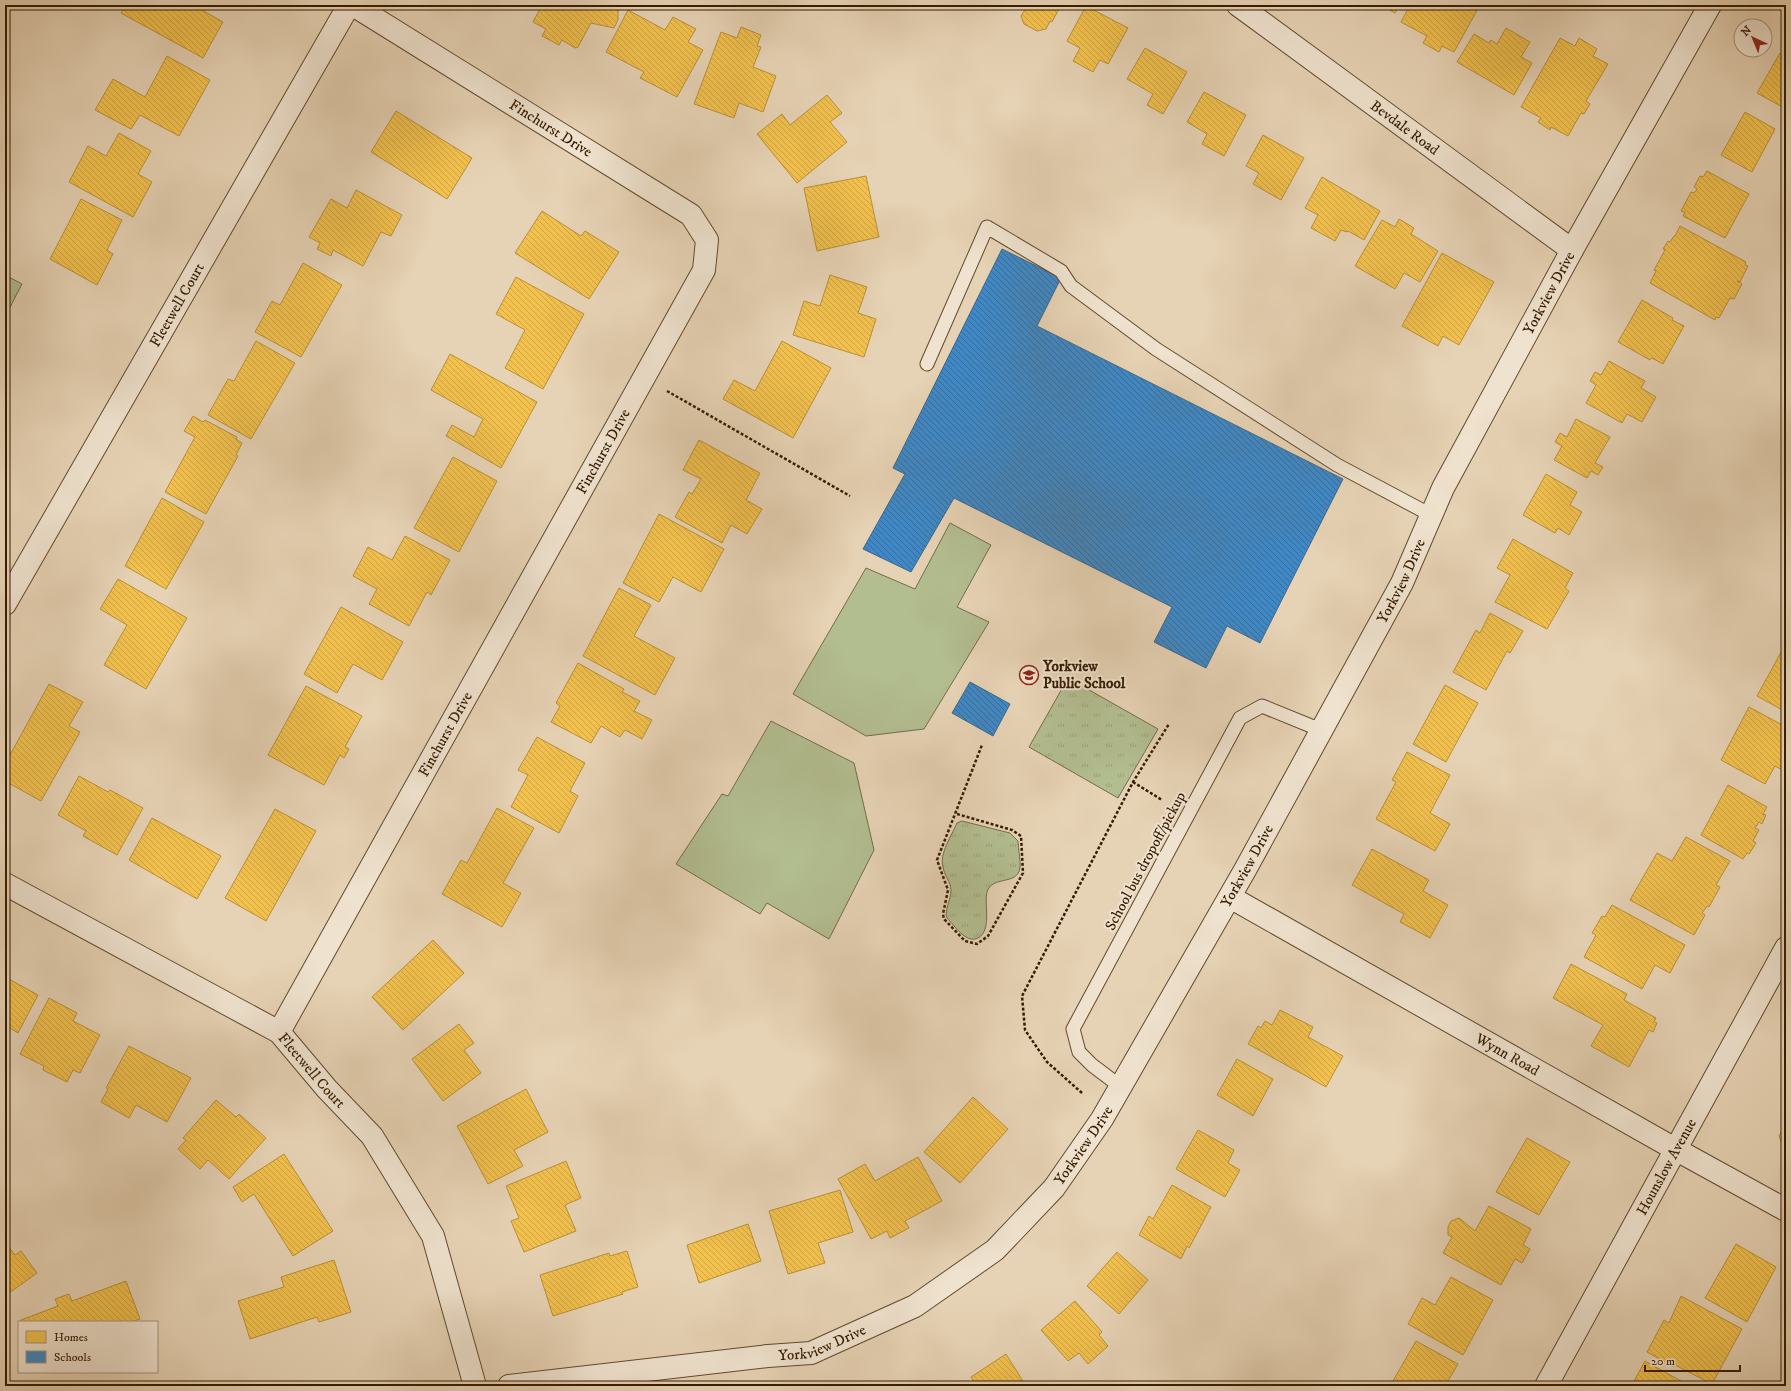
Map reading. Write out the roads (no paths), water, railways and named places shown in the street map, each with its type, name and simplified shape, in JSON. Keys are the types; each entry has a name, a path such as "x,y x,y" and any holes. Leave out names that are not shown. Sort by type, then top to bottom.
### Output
{"street":[{"name":"Fleetwell Court","path":"5,604 349,5"},
{"name":"Finchurst Drive","path":"279,1032 704,270 707,240 691,215 353,5"},
{"name":"Bevdale Road","path":"1238,5 1572,250"},
{"name":"Yorkview Drive","path":"509,1386 768,1356 811,1353 915,1306 1001,1245 1054,1188 1102,1119 1230,897 1402,583 1443,488 1572,250 1710,5"},
{"name":"Fleetwell Court","path":"5,884 279,1032 327,1089 372,1136 433,1236 475,1386"},
{"name":"Wynn Road","path":"1230,897 1675,1149 1786,1210"},
{"name":"Hounslow Avenue","path":"1546,1386 1786,948"}],"lane":[{"path":"926,364 987,227 1062,271 1071,286 1156,349 1337,465 1431,516"},
{"name":"School bus dropoff/pickup","path":"1121,1087 1092,1065 1079,1052 1073,1029 1240,718 1262,706 1322,730"}],"place":[{"name":"Yorkview Public School","path":"1029,675"}]}
